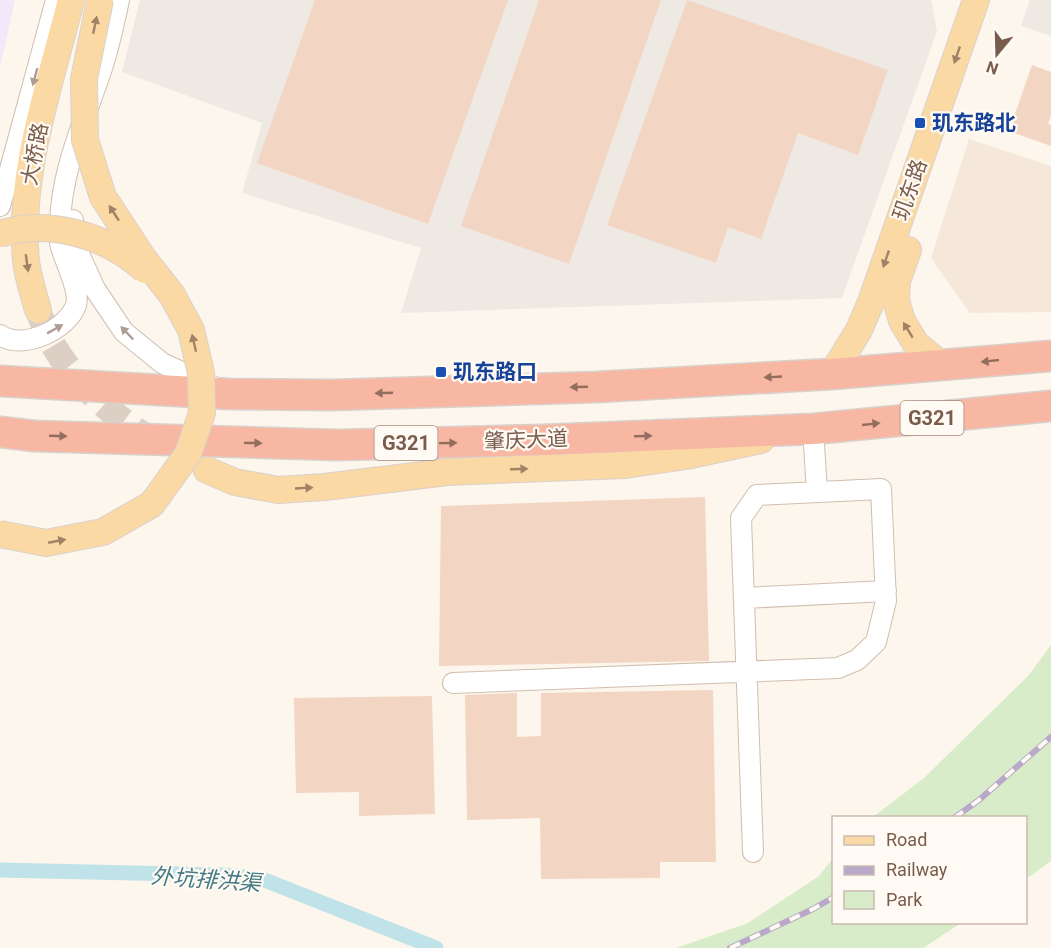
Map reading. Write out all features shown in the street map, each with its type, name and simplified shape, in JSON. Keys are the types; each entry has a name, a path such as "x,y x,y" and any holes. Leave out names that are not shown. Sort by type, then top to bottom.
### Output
{"highway":[{"path":"0,381 230,394 332,395 597,387 832,374 1051,356"},
{"name":"肇庆大道","path":"0,432 34,436 338,445 543,441 813,429 1051,406"}],"main road":[{"name":"大桥路","path":"38,310 26,264 25,222 30,163 71,0"},
{"path":"0,534 46,543 91,535 103,532 152,504 188,454 202,413 201,373 191,330 172,295 143,258 103,197 85,140 84,79 100,0"},
{"name":"玑东路","path":"832,374 860,330 872,302 976,0"},
{"name":"玑东路","path":"943,366 916,344 902,321 896,300 897,281 994,0"},
{"path":"0,234 16,229 49,228 100,240 136,262 172,295"},
{"path":"207,470 235,482 278,489 325,487 447,472 626,465 686,456 813,429"}],"street":[{"path":"0,206 56,0"},
{"path":"0,335 20,340 35,338 52,331 66,322 77,303 75,288 59,242 60,204 64,179 78,132 101,70 119,0"},
{"path":"64,179 80,256 95,289 124,332 162,363 230,394"},
{"path":"813,429 817,492"},
{"path":"453,683 747,671 838,668 857,660 876,642 886,601 880,489 757,495 741,518 747,671 753,852"},
{"path":"744,598 886,591"}],"shaded area":[{"path":"0,0 15,0 0,68"},
{"path":"140,0 931,0 937,31 842,298 401,313 421,248 242,193 262,123 122,72"},
{"path":"1030,0 1051,0 1051,36 1021,26"},
{"path":"969,139 1051,166 1051,312 970,313 931,258"}],"green space":[{"path":"1051,645 1051,861 1027,878 1027,816 874,816 924,778 1028,676"},
{"path":"832,859 832,924 959,924 923,948 676,948 748,923 819,876"}],"building":[{"path":"315,0 508,0 428,224 257,163"},
{"path":"539,0 661,0 569,264 461,226"},
{"path":"687,0 888,70 858,155 798,133 761,239 728,227 716,263 607,225"},
{"path":"1032,65 1051,72 1051,115 1048,124 1051,125 1051,146 1009,131"},
{"path":"705,497 709,661 439,666 441,506"},
{"path":"713,690 716,862 660,862 660,878 541,879 540,818 467,820 465,695 517,693 517,737 541,736 541,693"},
{"path":"432,696 435,814 359,816 359,792 296,793 294,698"}],"waterway":[{"name":"外坑排洪渠","path":"0,870 222,875 262,879 436,948"}],"tunnel":[{"path":"38,310 46,333 73,374 111,412 155,442"}],"railway":[{"path":"957,816 979,800 1051,737"},
{"path":"730,948 832,898"}],"place":[{"name":"玑东路北","path":"920,123"},
{"name":"玑东路口","path":"441,372"}]}
